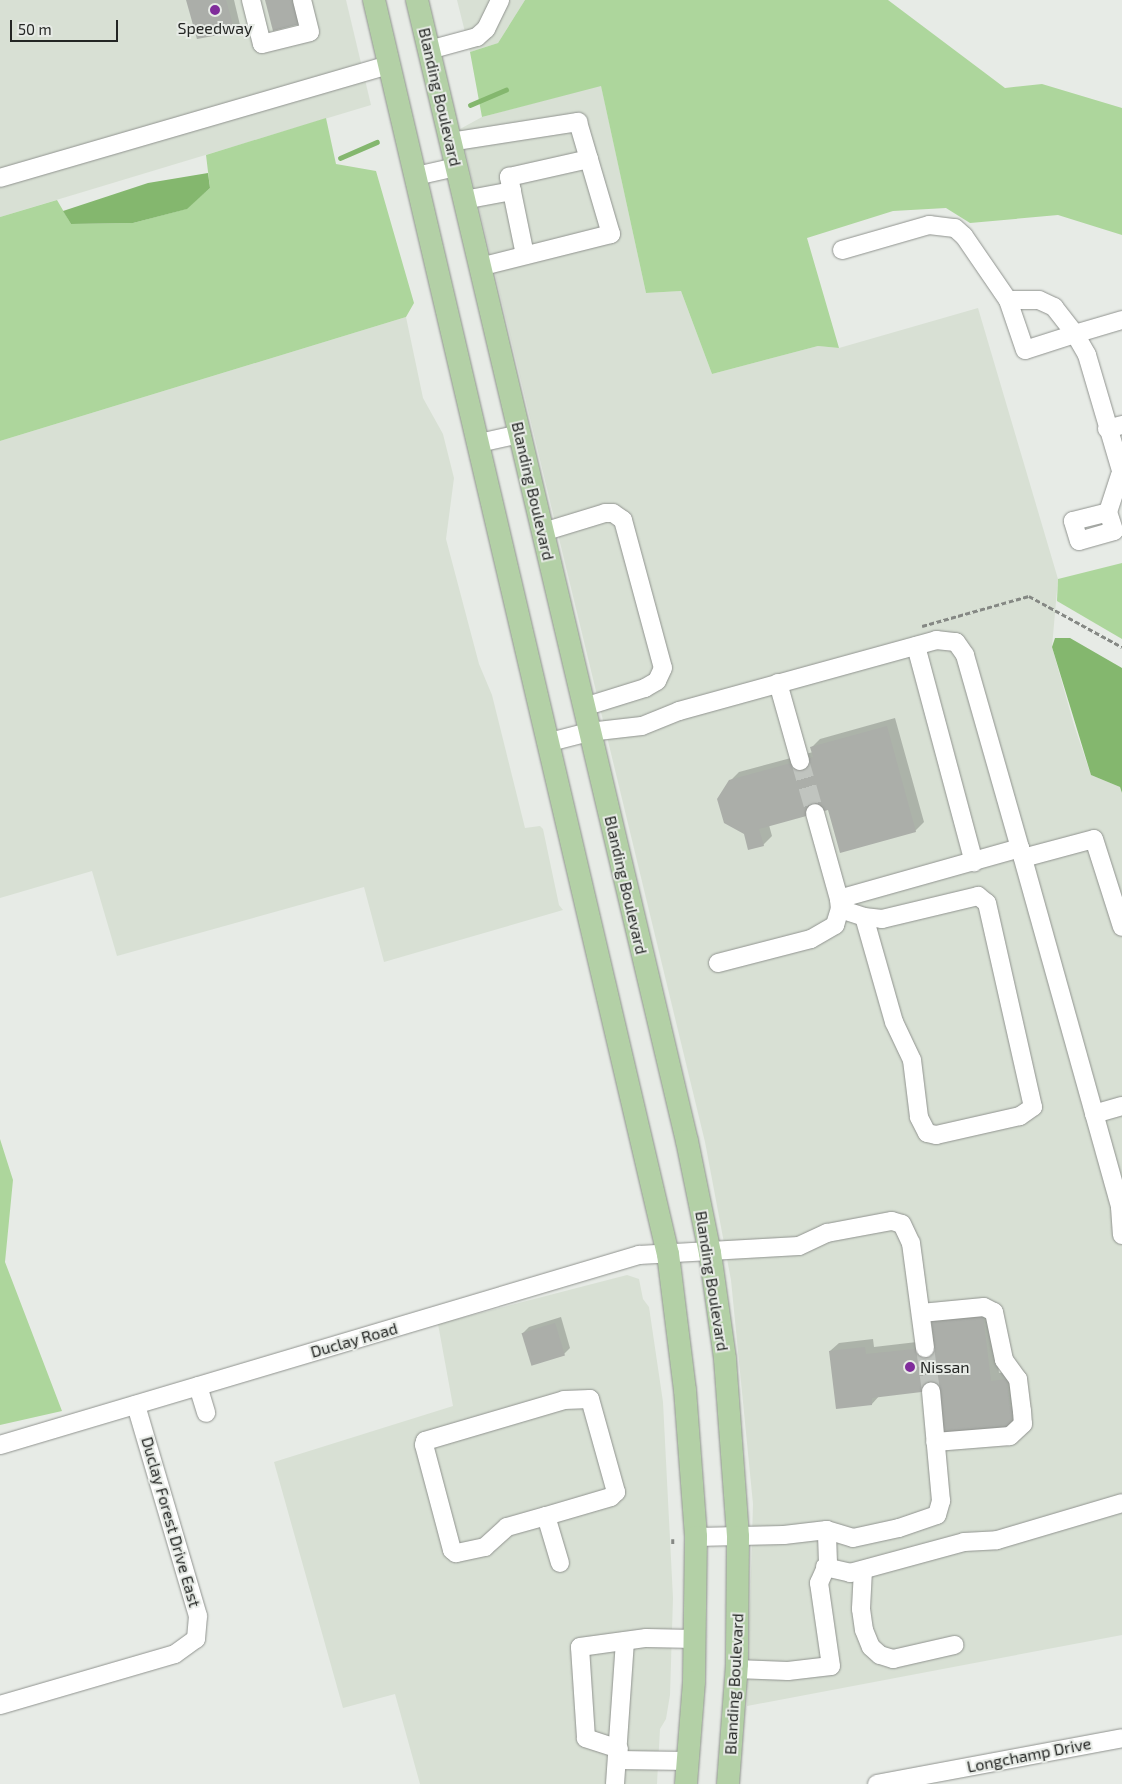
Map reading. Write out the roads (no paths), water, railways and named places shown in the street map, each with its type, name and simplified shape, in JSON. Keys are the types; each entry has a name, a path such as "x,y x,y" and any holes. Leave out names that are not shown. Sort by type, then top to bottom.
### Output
{"main road":[{"path":"374,0 550,742 668,1254 685,1390 696,1538 695,1639 686,1784"},
{"name":"Blanding Boulevard","path":"417,0 687,1141 710,1253 726,1368 738,1537 736,1669 728,1784"}],"street":[{"path":"251,0 262,44 310,32 302,0"},
{"path":"429,50 477,37 486,29 494,4"},
{"path":"0,178 390,65"},
{"path":"450,142 578,122 611,234 480,267"},
{"path":"523,255 509,178 589,159"},
{"path":"416,176 456,167"},
{"path":"464,200 512,191"},
{"path":"842,250 929,225 955,228 964,236 1008,300 1025,350 1122,320"},
{"path":"1008,300 1039,300 1054,307 1075,334 1087,356 1115,427 1121,475 1108,512"},
{"path":"479,443 520,434"},
{"path":"542,532 605,513 613,513 623,520 663,668 657,681 645,688 584,707"},
{"path":"550,742 589,732 642,726 663,716 916,646 950,640 961,647 965,655 1120,1207 1122,1235"},
{"path":"916,646 974,862"},
{"path":"778,684 800,761"},
{"path":"718,963 819,936 834,925 840,904 814,814"},
{"path":"840,904 974,862 1094,839 1122,927"},
{"path":"840,904 864,917 882,919 978,896 987,903 1033,1107 1020,1116 936,1135 927,1133 919,1117 912,1060 894,1022 864,917"},
{"path":"1094,1114 1122,1106"},
{"name":"Duclay Road","path":"0,1445 638,1255 710,1253 799,1246 827,1233 892,1221 902,1224 908,1233 925,1348"},
{"path":"921,1313 984,1307 994,1312 1004,1360 1018,1379 1022,1411 1023,1424 1010,1436 935,1442"},
{"path":"198,1386 206,1413"},
{"path":"696,1538 738,1537 827,1530 853,1538 899,1528 936,1514 941,1501 930,1391"},
{"path":"588,1397 616,1492 611,1497 546,1516 507,1527 485,1547 456,1553 452,1550 424,1445 425,1441 564,1400 588,1397"},
{"name":"Duclay Forest Drive East","path":"0,1705 175,1654 196,1640 198,1616 136,1405"},
{"path":"825,1567 850,1573 964,1542 996,1540 1122,1502"},
{"path":"546,1516 560,1563"},
{"path":"736,1669 788,1671 831,1666 820,1583 825,1567 827,1530"},
{"path":"863,1570 861,1609 864,1630 870,1646 880,1655 893,1659 954,1645"},
{"path":"688,1761 618,1755 586,1738 580,1647 625,1641 695,1639"},
{"path":"615,1784 625,1641"},
{"name":"Longchamp Drive","path":"877,1784 1122,1738"}],"waterway":[{"path":"470,105 506,90"},
{"path":"340,158 377,142"}],"tunnel":[{"path":"800,761 815,813"},
{"path":"925,1348 931,1391"}],"place":[{"name":"Speedway","path":"215,10"},
{"name":"Nissan","path":"910,1367"}]}
